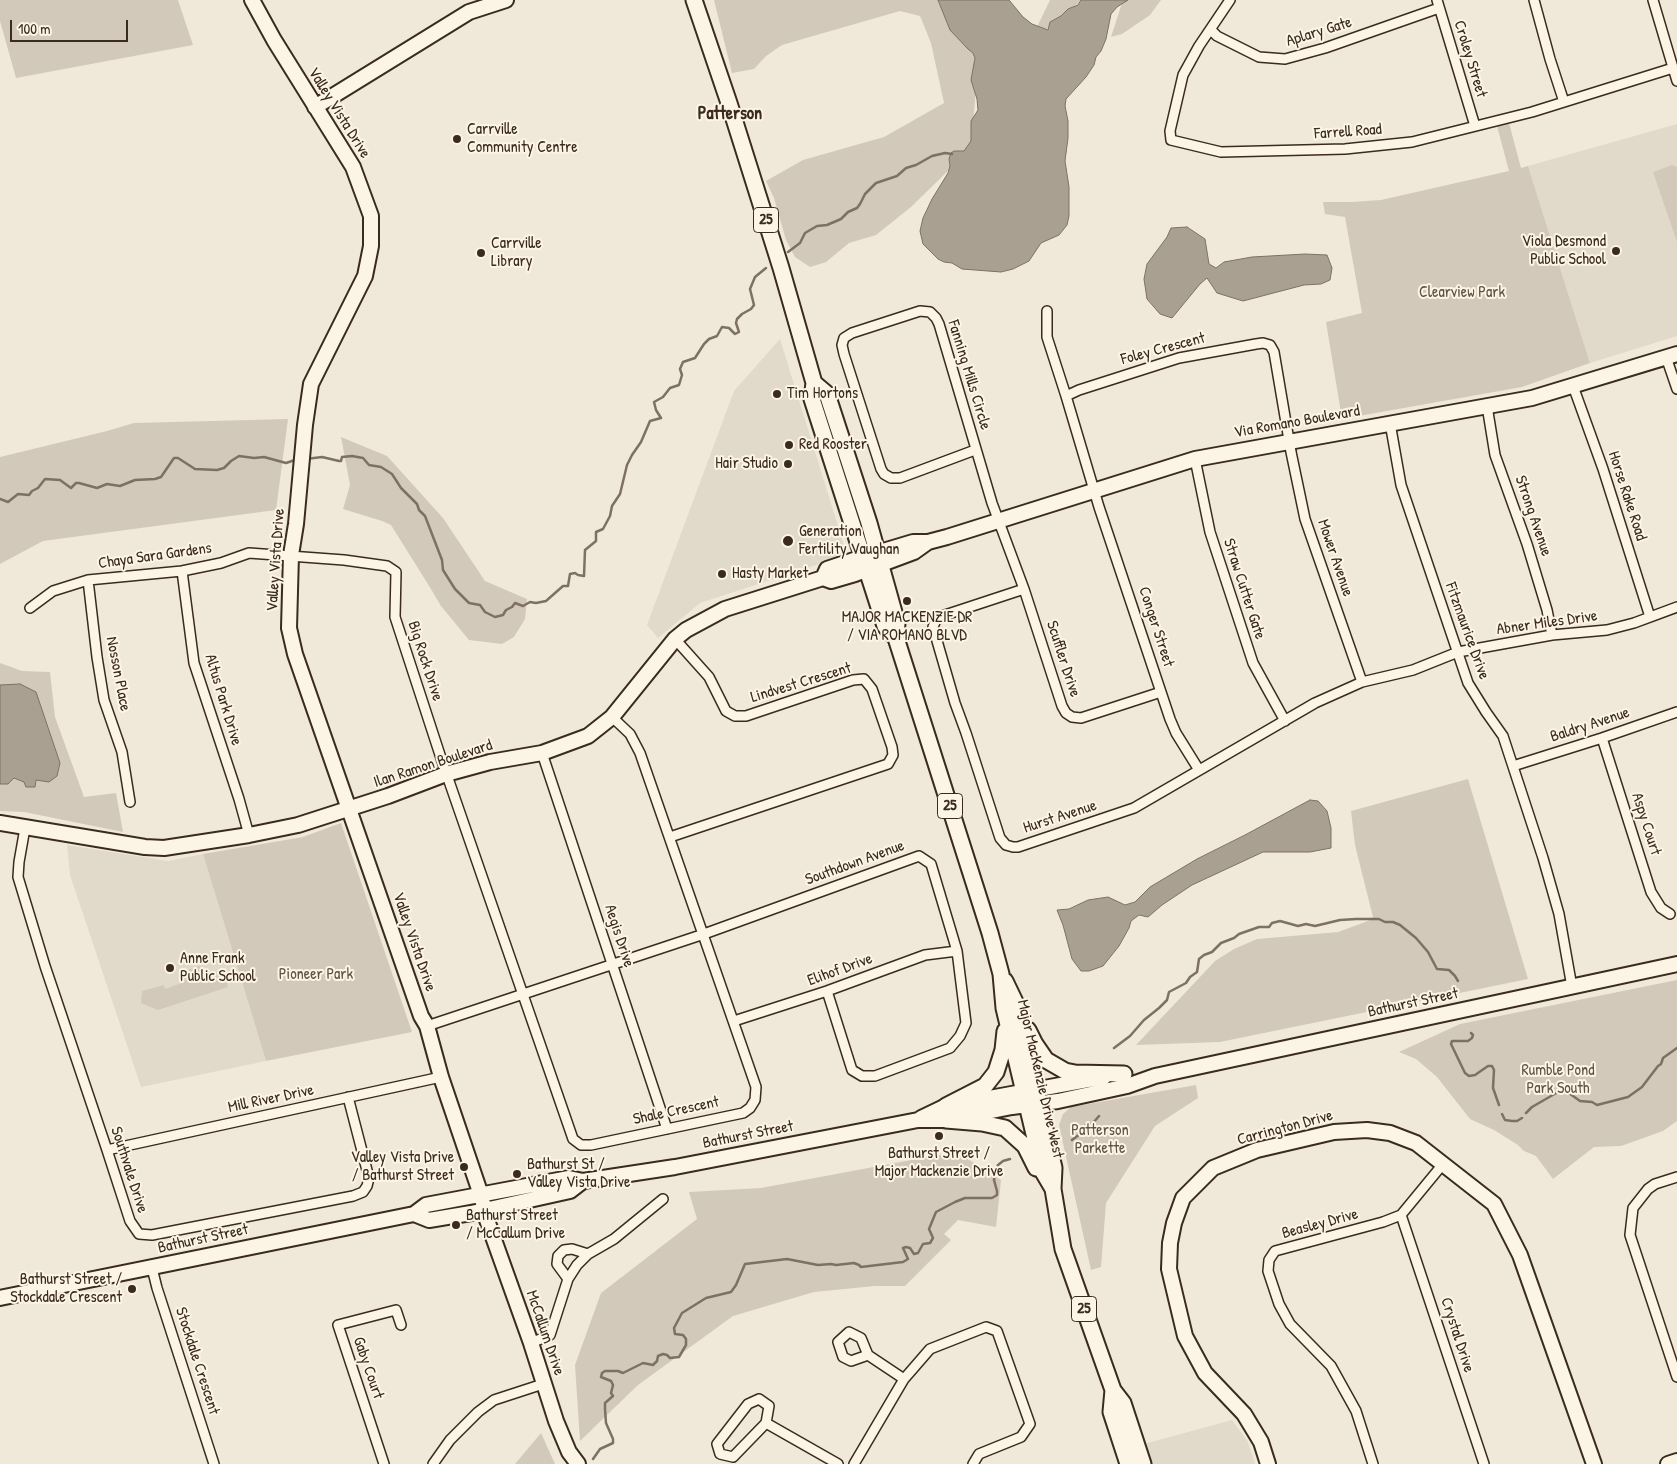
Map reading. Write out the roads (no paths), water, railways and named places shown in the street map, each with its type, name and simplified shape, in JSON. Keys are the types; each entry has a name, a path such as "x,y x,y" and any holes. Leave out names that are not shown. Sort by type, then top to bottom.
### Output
{"main road":[{"name":"Major MacKenzie Drive West","path":"694,0 781,268 814,382 812,399 897,623 896,638 970,865 1011,1009 1032,1098 1043,1172 1053,1189 1063,1249 1113,1390 1123,1403 1143,1464"},
{"path":"1011,1009 1046,1060 1054,1065 1065,1071 1075,1073 1124,1074"},
{"path":"946,1113 985,1086 996,1072 1004,1050 1011,1009"},
{"path":"946,1113 1005,1128 1025,1146 1060,1228"},
{"name":"Major MacKenzie Drive West","path":"1113,1390 1111,1412 1128,1464"}],"street":[{"name":"Valley Vista Drive","path":"252,0 274,40 353,167 371,216 372,246 365,276 311,384 291,556 290,628 296,654 421,1016 427,1026 481,1196"},
{"path":"315,106 469,12 506,0"},
{"name":"Farrell Road","path":"1230,0 1182,75 1170,131 1171,140 1221,152 1345,150 1412,142 1532,112 1673,68"},
{"path":"1534,0 1564,102"},
{"path":"1652,0 1677,81"},
{"name":"Aplary Gate","path":"1211,30 1217,36 1259,57 1285,59 1325,48 1438,4"},
{"name":"Croley Street","path":"1438,4 1475,126"},
{"name":"Fanning Mills Circle","path":"975,450 900,478 893,478 884,474 844,354 842,345 844,338 852,333 920,311 930,312 936,318 998,520"},
{"path":"1047,311 1048,337 1094,490"},
{"name":"Foley Crescent","path":"1066,396 1079,390 1179,358 1263,343 1270,345 1274,352 1290,441"},
{"path":"1671,355 1677,389"},
{"name":"Via Romano Boulevard","path":"872,561 914,552 928,542 1195,458 1532,398 1671,355"},
{"name":"Horse Rake Road","path":"1573,386 1608,486 1650,617"},
{"name":"Strong Avenue","path":"1487,406 1495,455 1527,544 1547,610 1552,636"},
{"name":"Fitzmaurice Drive","path":"1390,423 1401,485 1468,683 1503,736 1543,858 1559,914 1572,987"},
{"name":"Mower Avenue","path":"1290,441 1305,519 1362,682"},
{"name":"Straw Cutter Gate","path":"1195,458 1210,532 1250,656 1285,721"},
{"name":"Conger Street","path":"1094,490 1176,733 1199,770"},
{"name":"Scuffler Drive","path":"998,520 1024,589 1062,706 1068,715 1081,718 1161,692"},
{"name":"Chaya Sara Gardens","path":"30,608 53,591 88,580 182,571 221,563 249,553 291,556"},
{"name":"Big Rock Drive","path":"291,556 344,560 387,566 396,572 395,617 446,774"},
{"name":"Ilan Ramon Boulevard","path":"0,823 145,847 164,848 249,835 298,825 350,809 446,774 490,762 542,753 588,736 612,718 675,640 686,630 725,609 823,578 827,569 872,561"},
{"name":"Altus Park Drive","path":"182,571 194,663 249,835"},
{"name":"Nosson Place","path":"88,580 104,700 122,752 130,802"},
{"name":"Hurst Avenue","path":"1024,589 942,616 936,620 933,627 955,703 1000,838 1010,847 1018,847 1126,811 1321,700 1362,682"},
{"name":"Abner Miles Drive","path":"1362,682 1413,670 1458,652 1552,636 1607,630 1634,623 1677,607"},
{"name":"Lindvest Crescent","path":"670,837 888,764 892,755 892,746 872,688 864,679 853,680 746,716 735,716 726,711 709,677 675,640"},
{"name":"Baldry Avenue","path":"1513,766 1677,712"},
{"name":"Shale Crescent","path":"446,774 573,1138 581,1145 590,1145 743,1113 750,1108 755,1100 756,1087 640,752 630,734 612,718"},
{"name":"Aspy Court","path":"1602,738 1651,892 1661,908 1670,914"},
{"name":"Aegis Drive","path":"542,753 667,1129"},
{"name":"Southvale Drive","path":"25,828 18,876 45,966 108,1150 130,1221 139,1234 152,1235 353,1196 363,1192 368,1186 369,1178 348,1098"},
{"name":"Southdown Avenue","path":"427,1026 704,934 919,856 931,864 957,951 966,1022 960,1036 950,1048 875,1076 862,1076 852,1070 827,991"},
{"name":"Elihof Drive","path":"734,1021 827,991 925,955 957,951"},
{"name":"Bathurst Street","path":"1032,1098 1058,1101 1127,1086 1155,1076 1677,964"},
{"name":"Bathurst Street","path":"0,1298 414,1214 426,1205 569,1178 583,1181 743,1155 946,1113 1032,1098 1124,1074 1155,1076"},
{"name":"Mill River Drive","path":"108,1150 442,1077"},
{"name":"Carrington Drive","path":"1268,1464 1261,1442 1244,1414 1205,1373 1185,1336 1170,1269 1170,1243 1174,1223 1183,1198 1213,1168 1257,1150 1334,1132 1367,1130 1390,1133 1416,1143 1494,1204 1520,1255 1594,1464"},
{"path":"1401,1215 1443,1164"},
{"path":"1677,1177 1655,1184 1648,1189 1633,1208 1630,1235 1677,1377"},
{"name":"Bathurst Street","path":"414,1214 429,1220 485,1210 570,1190 583,1181"},
{"name":"McCallum Drive","path":"481,1196 556,1421 569,1452 578,1464"},
{"path":"531,1343 550,1335 568,1279 588,1254 614,1239 663,1199"},
{"name":"Beasley Drive","path":"1373,1464 1356,1411 1331,1366 1290,1324 1279,1304 1268,1271 1269,1260 1275,1251 1383,1222 1401,1215"},
{"name":"Crystal Drive","path":"1401,1215 1484,1464"},
{"path":"568,1279 557,1264 558,1256 564,1250 588,1254"},
{"name":"Stockdale Crescent","path":"152,1268 214,1464"},
{"name":"Gaby Court","path":"384,1464 338,1325 396,1310 401,1325"},
{"path":"854,1464 904,1379 930,1349 986,1327 997,1331 1030,1424 1021,1438 979,1454 973,1464"},
{"path":"868,1354 904,1379"},
{"path":"433,1464 450,1440 494,1400 544,1384"},
{"path":"759,1399 769,1406 766,1423 733,1457 720,1454 717,1444 748,1404 759,1399"},
{"path":"766,1423 838,1464"},
{"path":"1668,1464 1677,1461"}],"waterway":[{"path":"788,252 800,243 805,233 817,226 827,225 841,219 848,212 857,208 865,194 876,183 897,176 906,168 932,156 945,153 952,154"},
{"path":"306,459 322,457 341,461 342,457 352,456 363,458 369,465 381,467 392,474 401,488 417,504 419,510 425,516 442,560 443,570 455,589 469,603 480,605 485,612 495,617 503,615 515,603 523,606 530,602 546,601 563,586 568,586 570,574 575,573 584,576 585,550 596,541 596,532 603,529 610,516 612,506 620,494 627,465 641,442 650,421 661,418 654,402 663,397 670,388 679,385 682,375 680,369 683,362 695,358 704,344 709,339 717,336 722,327 729,328 735,334 739,332 736,323 737,319 754,305 750,289 755,277 766,268"},
{"path":"0,499 8,502 18,494 29,495 45,479 60,480 71,488 76,483 97,488 107,484 120,486 135,480 155,479 161,477 174,458 178,458 195,469 217,470 224,468 239,456 264,457 286,463 298,459"},
{"path":"1114,1048 1130,1036 1144,1020 1167,1000 1169,992 1186,983 1197,972 1199,959 1204,955 1212,952 1221,943 1239,934 1259,927 1269,927 1272,923 1280,921 1298,926 1306,924 1315,926 1340,920 1356,919 1379,919 1385,922 1393,922 1400,925 1416,938 1428,952 1437,969 1449,970 1458,981"},
{"path":"1471,1033 1473,1035 1472,1038 1468,1041 1452,1041 1451,1044 1465,1073 1469,1076 1475,1075 1488,1066 1492,1066 1494,1070 1493,1088 1499,1105"},
{"path":"1526,1113 1532,1107 1558,1092 1566,1091 1580,1101 1592,1102 1597,1105 1628,1097 1642,1087 1661,1064 1663,1058 1677,1048"},
{"path":"1502,1114 1505,1120 1517,1121 1522,1118"},
{"path":"1072,1140 1084,1131 1086,1125 1093,1123 1099,1116"},
{"path":"593,1459 600,1449 613,1443 606,1423 605,1409 605,1403 613,1396 611,1393 613,1385 611,1381 601,1377 602,1373 605,1371 623,1373 643,1363 653,1365 657,1361 658,1356 663,1354 670,1358 679,1357 686,1345 686,1339 683,1335 675,1334 674,1328 682,1313 706,1298 731,1292 745,1264 787,1259 818,1265 854,1263 861,1267 903,1262 908,1259 903,1248 910,1248 914,1254 918,1253 923,1244 930,1243 933,1238 929,1229 936,1212 965,1198 992,1198 997,1195 994,1180 995,1172 998,1165 1010,1159"}],"place":[{"name":"Carrville Community Centre","path":"457,139"},
{"name":"Viola Desmond Public School","path":"1616,251"},
{"name":"Carrville Library","path":"481,253"},
{"name":"Tim Hortons","path":"777,394"},
{"name":"Red Rooster","path":"789,445"},
{"name":"Hair Studio","path":"788,464"},
{"name":"Generation Fertility Vaughan","path":"788,541"},
{"name":"Hasty Market","path":"722,574"},
{"name":"MAJOR MACKENZIE DR / VIA ROMANO BLVD","path":"907,601"},
{"name":"Anne Frank Public School","path":"170,968"},
{"name":"Bathurst Street / Major Mackenzie Drive","path":"939,1136"},
{"name":"Valley Vista Drive / Bathurst Street","path":"464,1167"},
{"name":"Bathurst St / Valley Vista Drive","path":"517,1174"},
{"name":"Bathurst Street / McCallum Drive","path":"456,1225"},
{"name":"Bathurst Street / Stockdale Crescent","path":"132,1289"}],"district":[{"name":"Patterson","path":"730,114"}],"park label":[{"name":"Clearview Park","path":"1462,293"},
{"name":"Pioneer Park","path":"316,975"},
{"name":"Rumble Pond Park South","path":"1558,1080"},
{"name":"Patterson Parkette","path":"1100,1140"}]}
